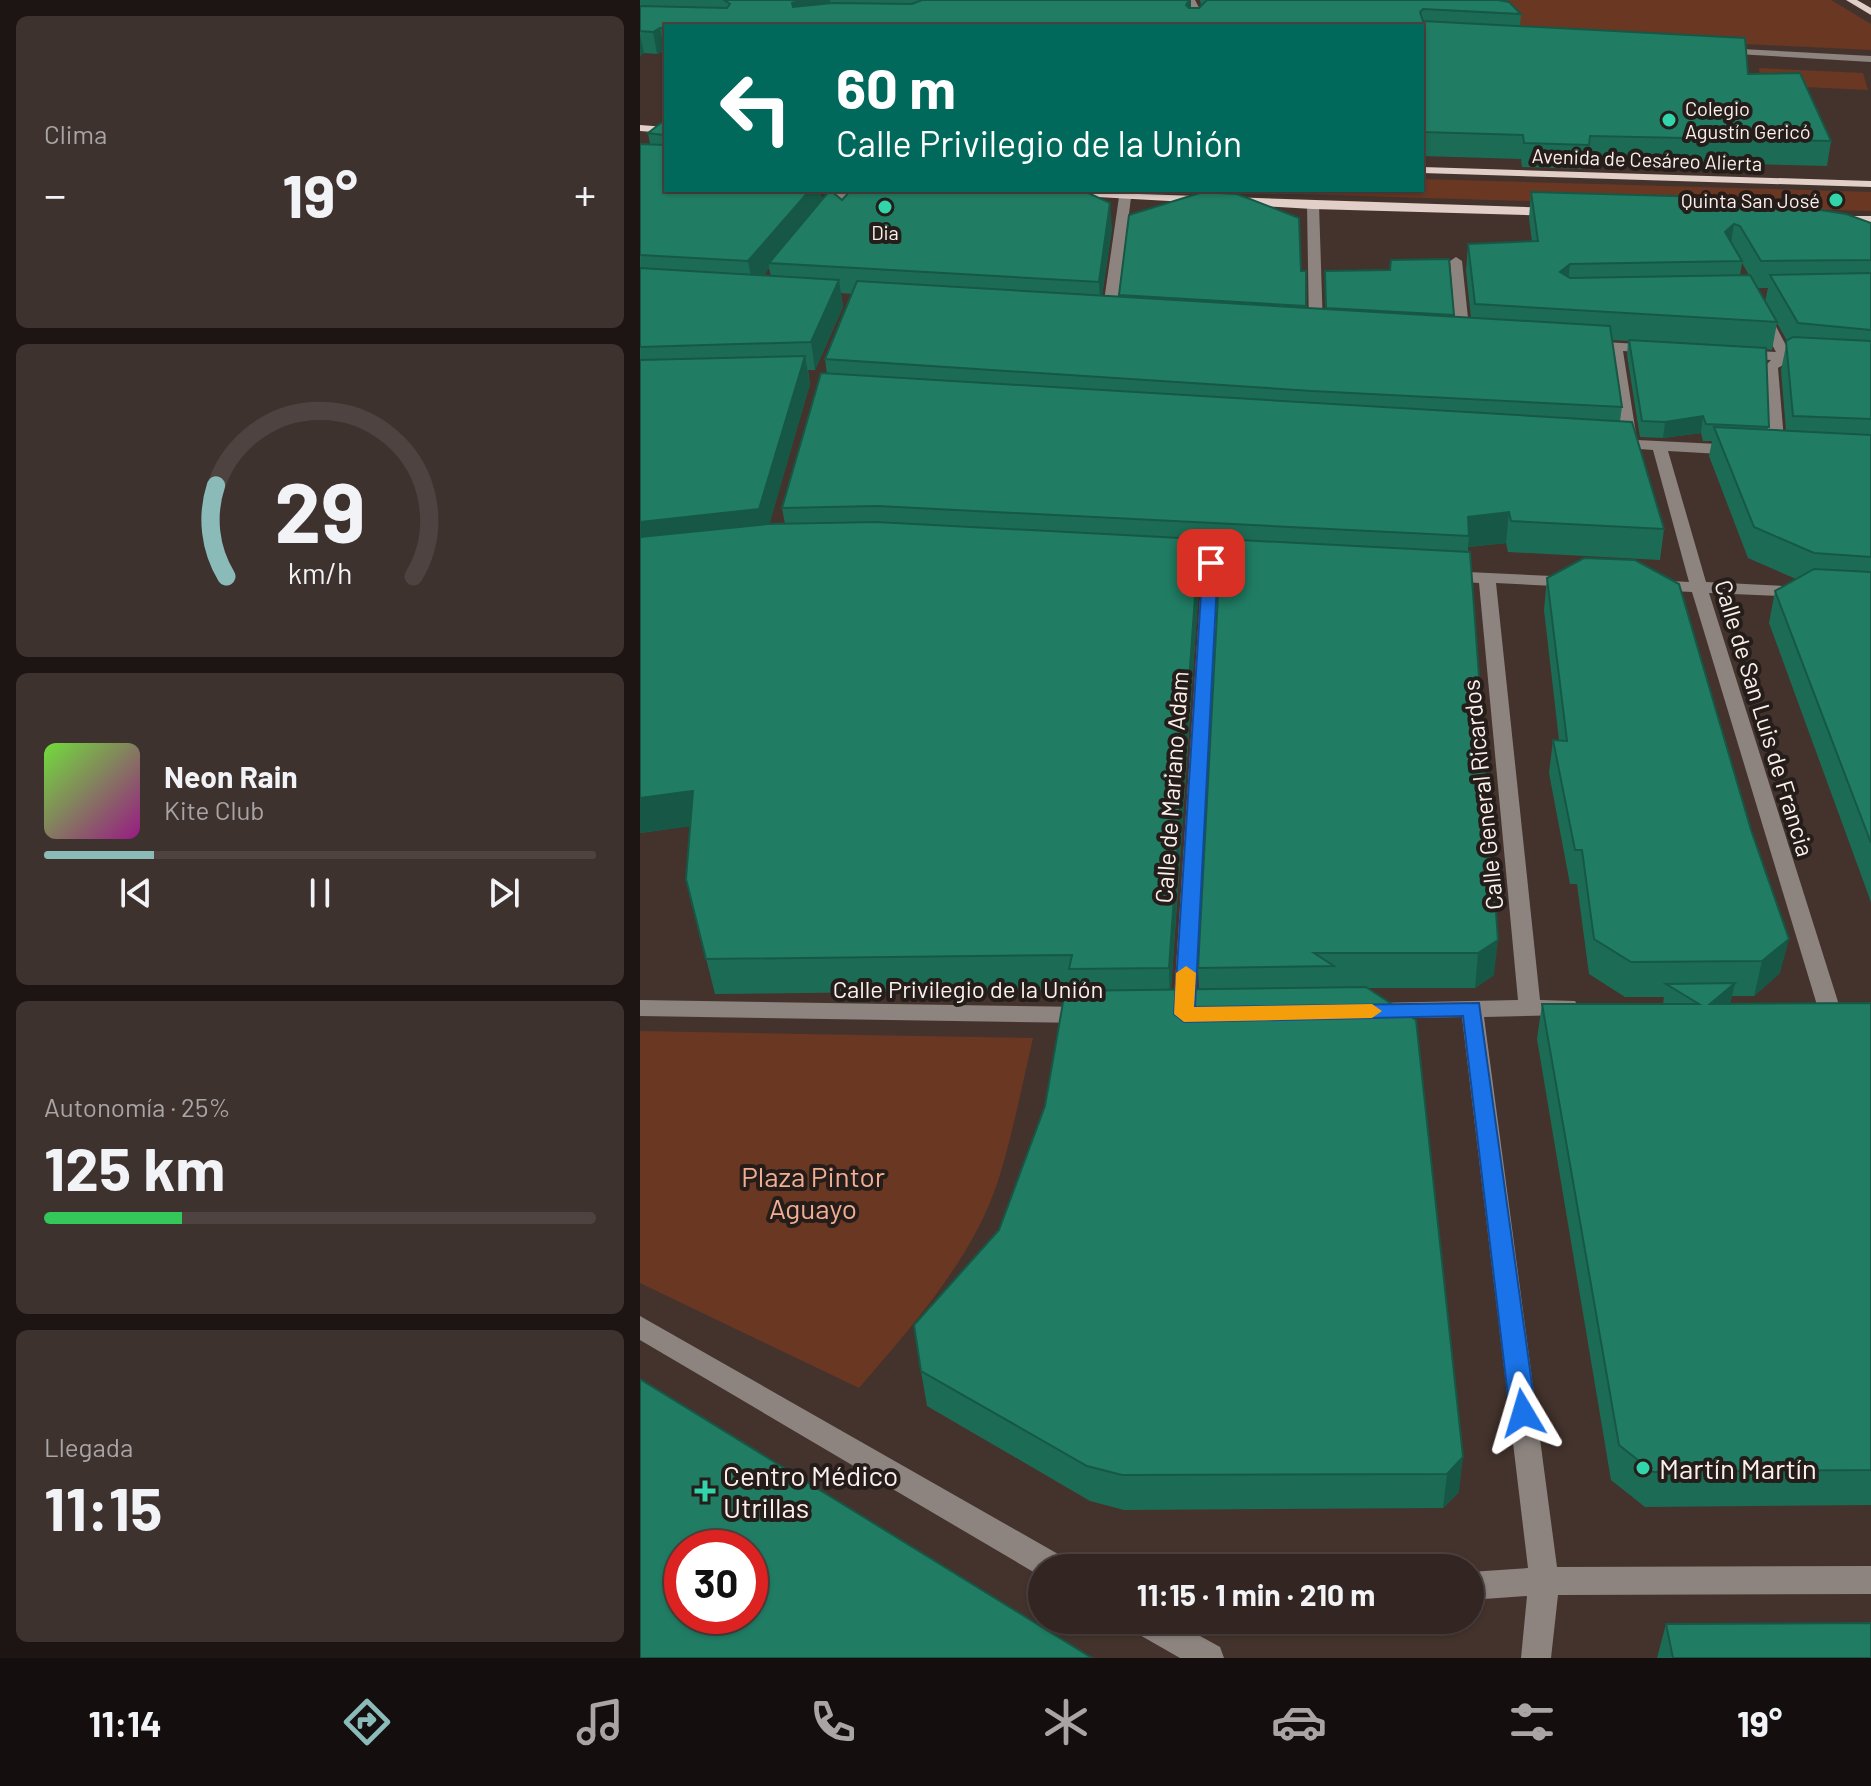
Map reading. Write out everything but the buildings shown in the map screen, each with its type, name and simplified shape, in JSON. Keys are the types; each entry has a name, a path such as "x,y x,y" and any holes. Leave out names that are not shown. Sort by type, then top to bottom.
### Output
{"main road":[{"path":"1851,0 1871,12"},
{"path":"640,128 664,128"},
{"name":"Avenida de Cesáreo Alierta","path":"1424,170 1871,184"},
{"path":"1087,192 1313,205 1577,212"},
{"path":"1826,219 1871,220"}],"street":[{"path":"1190,0 1200,19 1196,24"},
{"path":"1703,50 1871,59"},
{"path":"815,226 843,192"},
{"path":"1109,315 1124,193"},
{"path":"1301,327 1324,328 1313,205"},
{"path":"1456,261 1463,337"},
{"path":"1756,303 1785,357"},
{"path":"1093,314 1129,317"},
{"path":"1567,344 1677,351"},
{"path":"1615,347 1630,443"},
{"path":"1723,353 1828,360"},
{"path":"1601,442 1770,451 1771,367 1785,357"},
{"name":"Calle de San Luis de Francia","path":"1659,445 1699,587 1828,1005"},
{"path":"1164,560 1272,566"},
{"name":"Calle de Mariano Adam","path":"1184,1014 1211,563"},
{"path":"1425,574 1589,582"},
{"name":"Calle General Ricardos","path":"1487,578 1530,1007"},
{"path":"1633,584 1824,594"},
{"path":"1797,1005 1857,1005"},
{"path":"1349,1011 1594,1007"},
{"name":"Calle Privilegio de la Unión","path":"640,1008 1110,1015"},
{"path":"1472,1008 1544,1581 1536,1658"},
{"path":"1154,1015 1212,1014"},
{"path":"640,1327 1030,1554"},
{"path":"1484,1585 1544,1581 1871,1580"},
{"path":"1167,1634 1209,1658"}],"green space":[{"path":"1425,0 1831,0 1871,24 1871,50 1516,33"},
{"path":"1759,68 1863,73 1868,90 1761,85"},
{"path":"1424,179 1871,192 1871,211 1223,192 1424,192"},
{"name":"Plaza Pintor Aguayo","path":"640,1031 1033,1038 1008,1145 987,1210 939,1291 859,1388 640,1283"}],"slow traffic":[{"path":"1186,973 1184,1014 1372,1011"}],"place":[{"name":"Colegio Agustín Gericó","path":"1669,120"},
{"name":"Quinta San José","path":"1836,200"},
{"name":"Dia","path":"885,207"},
{"name":"Martín Martín","path":"1643,1468"},
{"name":"Centro Médico Utrillas","path":"705,1491"}],"route":[{"path":"1211,563 1184,1014 1472,1008 1523,1413"}]}
